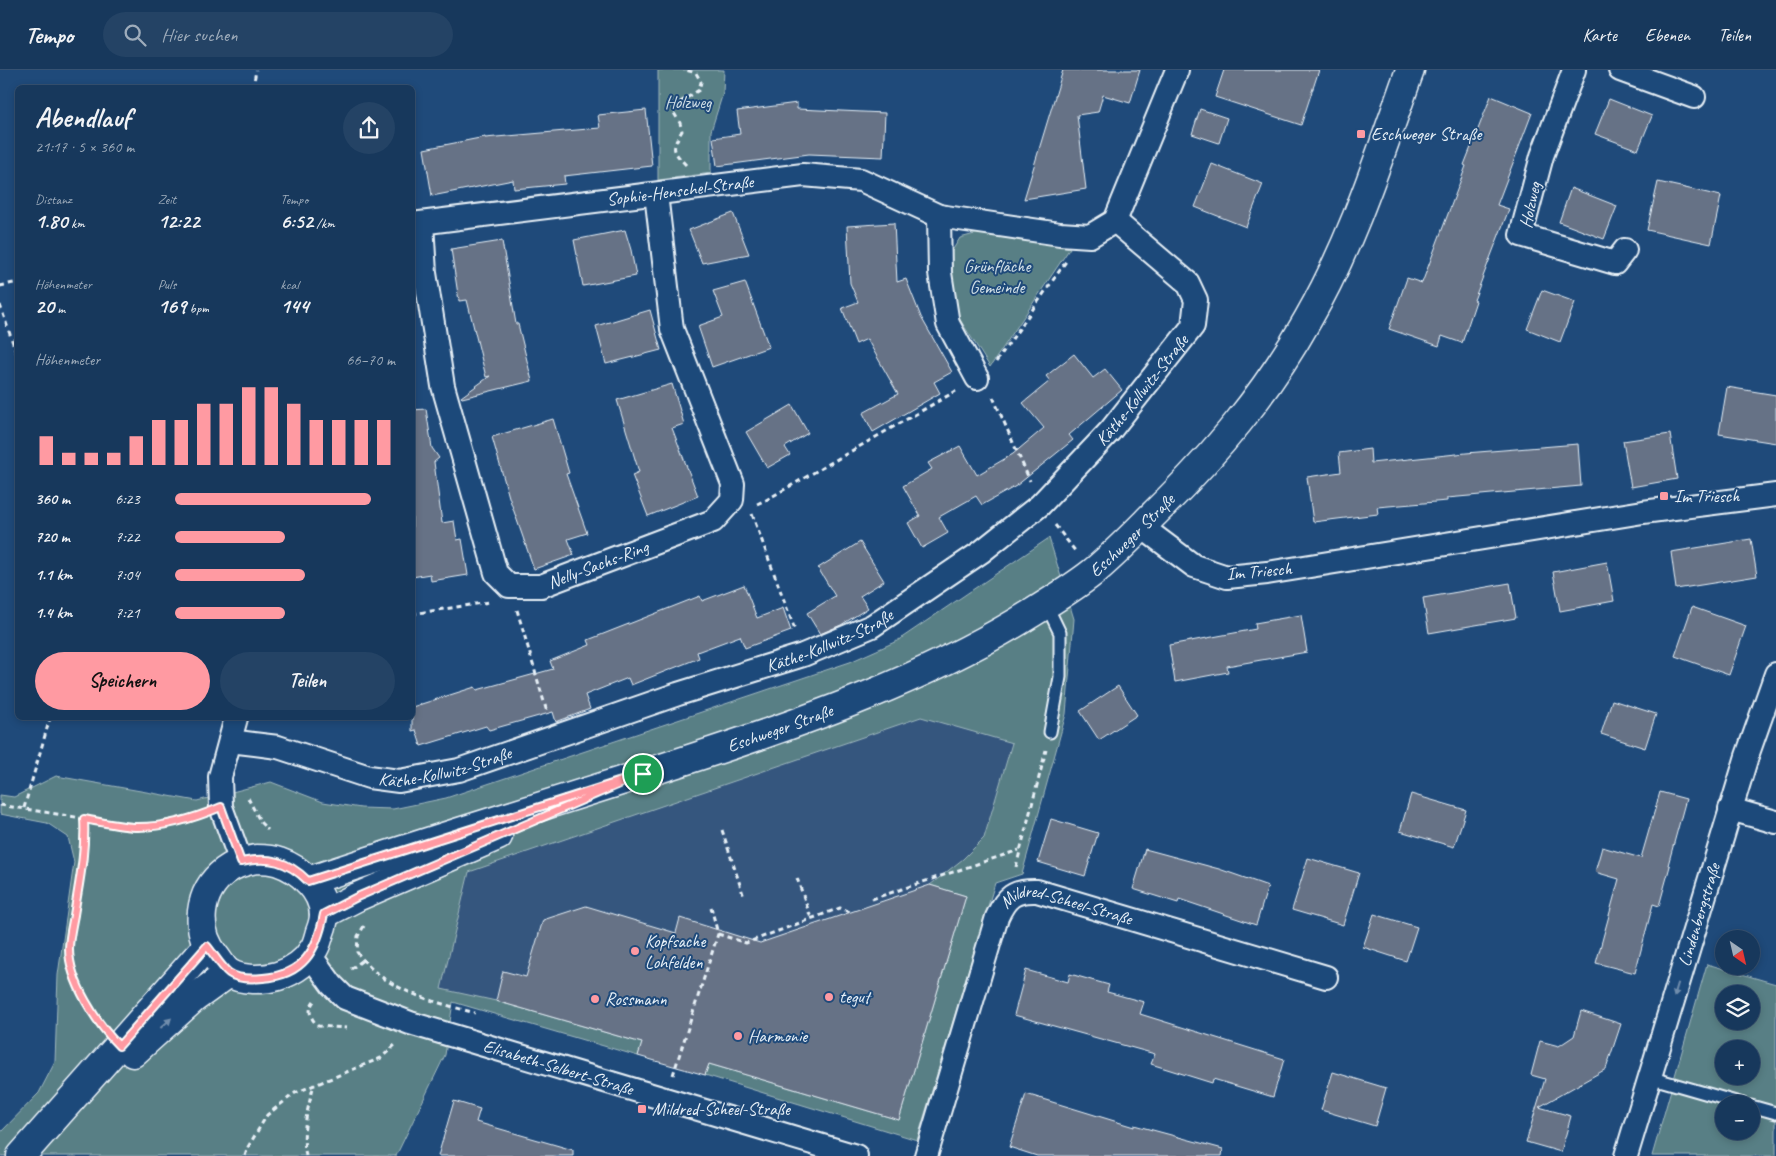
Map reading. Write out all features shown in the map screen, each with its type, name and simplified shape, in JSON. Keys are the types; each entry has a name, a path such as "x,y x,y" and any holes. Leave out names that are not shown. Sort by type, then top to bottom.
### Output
{"main road":[{"name":"Eschweger Straße","path":"308,881 786,727 876,693 983,643 1092,573 1188,481 1236,427 1286,356 1310,318 1354,224 1410,70"},
{"name":"Eschweger Straße","path":"324,914 357,897 643,774"},
{"path":"256,859 279,862 293,868 308,881 319,897 324,914 316,946 310,955 290,972 273,978 249,978 229,973 207,946 201,920 202,906 213,884 225,872 241,862 256,859"},
{"path":"30,1147 207,946"},
{"path":"30,1147 193,999 229,973"}],"street":[{"path":"1115,221 1177,70"},
{"name":"Holzweg","path":"1574,70 1542,156 1521,235 1614,263 1624,250"},
{"path":"1620,70 1694,98"},
{"name":"Sophie-Henschel-Straße","path":"417,223 803,175 860,180 939,216 1060,234 1090,236 1115,221"},
{"name":"Nelly-Sachs-Ring","path":"509,586 541,586 713,521 732,500 733,484 672,328 656,194"},
{"path":"939,216 940,273 948,324 980,380"},
{"name":"Käthe-Kollwitz-Straße","path":"230,741 278,747 369,777 399,782 459,770 678,694 803,654 872,626 981,552 1040,505 1110,431 1193,326 1196,300 1188,283 1115,221"},
{"path":"417,223 443,386 496,573 509,586"},
{"name":"Im Triesch","path":"1142,526 1194,566 1227,577 1267,573 1643,512 1776,495"},
{"name":"Lindenbergstraße","path":"1626,1156 1746,756 1776,674"},
{"path":"235,720 220,777 221,807 241,862"},
{"path":"1730,809 1776,822"},
{"name":"Mildred-Scheel-Straße","path":"926,1156 997,917 1003,903 1013,895 1024,890 1036,891 1326,977"},
{"name":"Elisabeth-Selbert-Straße","path":"310,955 332,985 345,998 410,1023 856,1156"}],"lane":[{"path":"1046,604 1060,634 1060,677 1050,732"},
{"path":"1649,1078 1715,1096"},
{"path":"1760,1109 1776,1113"}],"path":[{"path":"253,85 256,70"},
{"path":"686,70 696,73 701,82 699,90 679,103 674,113 682,131 674,144 674,153 693,172 693,188"},
{"path":"803,654 749,506 766,500 980,380 1085,235"},
{"path":"0,286 15,283"},
{"path":"0,305 15,349"},
{"path":"980,380 986,382 1040,505 1092,573"},
{"path":"415,614 492,601 509,586 550,721 552,737"},
{"path":"24,808 49,720"},
{"path":"1013,895 1014,873 1050,732"},
{"path":"0,805 138,827 172,824 221,807"},
{"path":"84,819 83,862 69,948 70,963 85,999 107,1034 119,1046"},
{"path":"722,830 744,896"},
{"path":"872,899 1020,850"},
{"path":"797,878 811,918"},
{"path":"665,1099 718,934 711,908"},
{"path":"718,934 746,943 840,908 850,912"},
{"path":"452,1006 476,1012"},
{"path":"245,1156 248,1147 268,1115 295,1093 381,1058 402,1039 410,1023"},
{"path":"306,1156 303,1142 306,1113 314,1084"}],"shaded area":[{"path":"921,717 1012,743 984,838 963,859 930,885 966,896 899,1120 710,1064 705,1075 638,1056 460,994 440,989 469,872"}],"green space":[{"name":"Holzweg","path":"658,70 724,70 723,93 711,131 711,173 658,180"},
{"name":"Grünfläche Gemeinde","path":"993,229 1070,248 990,367 959,318 954,299 950,254 960,238"},
{"path":"1049,538 1074,619 1066,714 1022,874 995,883 917,1140 705,1075 709,1064 899,1120 966,896 930,885 963,859 984,838 1012,743 921,717 469,872 441,989 496,1001 642,1043 638,1056 453,1002 445,1055 396,1156 0,1156 0,1133 39,1093 55,1062 58,975 74,862 68,837 47,823 0,814 0,795 14,797 56,776 197,801 271,782 323,802 361,808 393,809 446,798 850,662 897,641"},
{"path":"1707,964 1715,966 1715,975 1745,975 1776,984 1776,1156 1652,1156"}],"building":[{"path":"1063,70 1140,70 1130,103 1103,95 1098,112 1077,115 1086,189 1024,199"},
{"path":"1224,70 1319,70 1301,125 1215,97"},
{"path":"1491,96 1532,113 1497,205 1509,209 1474,300 1476,301 1462,343 1442,336 1439,346 1389,329 1407,278 1422,283"},
{"path":"1609,99 1652,116 1638,150 1595,134"},
{"path":"797,103 797,109 885,113 883,157 809,154 717,166 713,138 740,134 737,111"},
{"path":"1200,109 1227,118 1219,143 1192,134"},
{"path":"646,110 652,166 564,176 565,184 514,189 513,180 432,196 424,149 485,137 600,128 598,115"},
{"path":"1212,164 1263,184 1246,227 1195,207"},
{"path":"1658,182 1721,196 1711,244 1647,230"},
{"path":"1571,188 1617,206 1604,239 1559,222"},
{"path":"733,213 749,254 702,263 689,230"},
{"path":"894,223 897,282 906,279 921,317 952,372 934,382 940,393 873,432 863,413 898,394 867,339 856,344 842,308 858,302 850,283 847,226"},
{"path":"625,230 636,276 583,286 574,240"},
{"path":"502,241 516,324 518,324 532,381 462,398 490,376 486,377 467,300 459,301 451,249"},
{"path":"745,282 769,347 712,367 698,326 723,317 713,291"},
{"path":"1542,290 1575,302 1560,342 1527,329"},
{"path":"650,310 661,350 606,364 596,326"},
{"path":"1074,354 1093,378 1105,369 1122,390 1069,435 1073,440 1016,486 982,505 976,496 939,517 948,533 922,548 908,523 920,516 903,486 932,469 928,463 960,446 977,475 1013,454 1044,428 1023,403 1050,381 1046,376"},
{"path":"672,384 684,424 672,428 698,496 648,516 632,475 639,472 617,400"},
{"path":"1727,387 1776,395 1776,443 1719,434"},
{"path":"792,405 808,433 785,447 790,455 767,468 746,432"},
{"path":"426,409 432,448 439,458 434,462 442,523 454,521 457,540 462,539 468,575 431,581 430,574 415,576 415,410"},
{"path":"553,419 569,473 566,474 587,533 568,539 574,555 534,569 509,497 492,437"},
{"path":"1670,434 1677,479 1631,487 1623,441"},
{"path":"1578,444 1581,486 1447,498 1447,501 1377,507 1378,514 1313,522 1307,477 1341,472 1339,453 1370,449 1371,463"},
{"path":"1751,539 1757,576 1676,589 1671,552"},
{"path":"860,542 884,581 860,596 868,608 841,625 820,634 807,613 835,596 818,568"},
{"path":"1607,562 1614,601 1560,611 1553,572"},
{"path":"1510,583 1516,618 1429,633 1423,598"},
{"path":"744,585 757,618 783,608 791,631 745,648 740,636 697,652 699,658 631,685 628,678 585,695 590,709 556,722 553,712 489,730 486,726 421,746 416,730 412,731 412,720 415,720 415,706 475,687 477,690 553,669 550,661 590,645 588,640 700,596 702,601"},
{"path":"1692,607 1746,626 1729,675 1675,656"},
{"path":"1301,615 1307,652 1227,666 1228,672 1175,682 1169,645 1256,629 1255,623"},
{"path":"1118,686 1137,715 1099,740 1080,711"},
{"path":"1612,700 1656,714 1645,748 1601,734"},
{"path":"1660,792 1686,799 1659,906 1653,904 1635,973 1596,963 1619,879 1595,872 1602,847 1641,858"},
{"path":"1411,794 1466,810 1454,847 1400,831"},
{"path":"1051,819 1098,833 1085,876 1038,862"},
{"path":"1145,849 1219,869 1268,886 1256,925 1179,899 1178,903 1133,889"},
{"path":"1308,858 1359,873 1343,925 1292,910"},
{"name":"tegut","path":"930,885 966,896 899,1120 709,1064 705,1075 638,1056 642,1043 496,1001 503,971 526,977 543,920 586,906 676,933 680,918 760,943"},
{"path":"1374,914 1417,927 1406,961 1363,947"},
{"path":"1026,970 1068,982 1070,974 1109,985 1107,992 1144,1002 1140,1014 1284,1059 1273,1097 1213,1079 1212,1083 1151,1064 1155,1054 1014,1015"},
{"path":"1581,1011 1621,1024 1606,1069 1539,1107 1571,1116 1561,1152 1526,1142 1545,1079 1531,1075 1540,1041 1559,1046 1574,1036"},
{"path":"1333,1072 1386,1088 1375,1126 1321,1110"},
{"path":"1026,1094 1134,1127 1134,1125 1223,1149 1222,1156 1037,1156 1009,1147"},
{"path":"454,1101 480,1109 476,1122 573,1150 573,1156 438,1156"}],"place":[{"name":"Eschweger Straße","path":"1361,134"},
{"name":"Im Triesch","path":"1664,496"},
{"name":"Kopfsache Lohfelden","path":"635,951"},
{"name":"tegut","path":"829,997"},
{"name":"Rossmann","path":"595,999"},
{"name":"Harmonie","path":"738,1036"},
{"name":"Mildred-Scheel-Straße","path":"642,1109"}],"route":[{"path":"643,774 357,897 324,914 316,946 299,966 290,972 273,978 241,977 229,973 207,946 119,1046 107,1034 75,979 70,963 69,948 83,862 84,819 138,827 172,824 221,807 241,862 267,859 279,862 293,868 308,881 643,774"}]}
